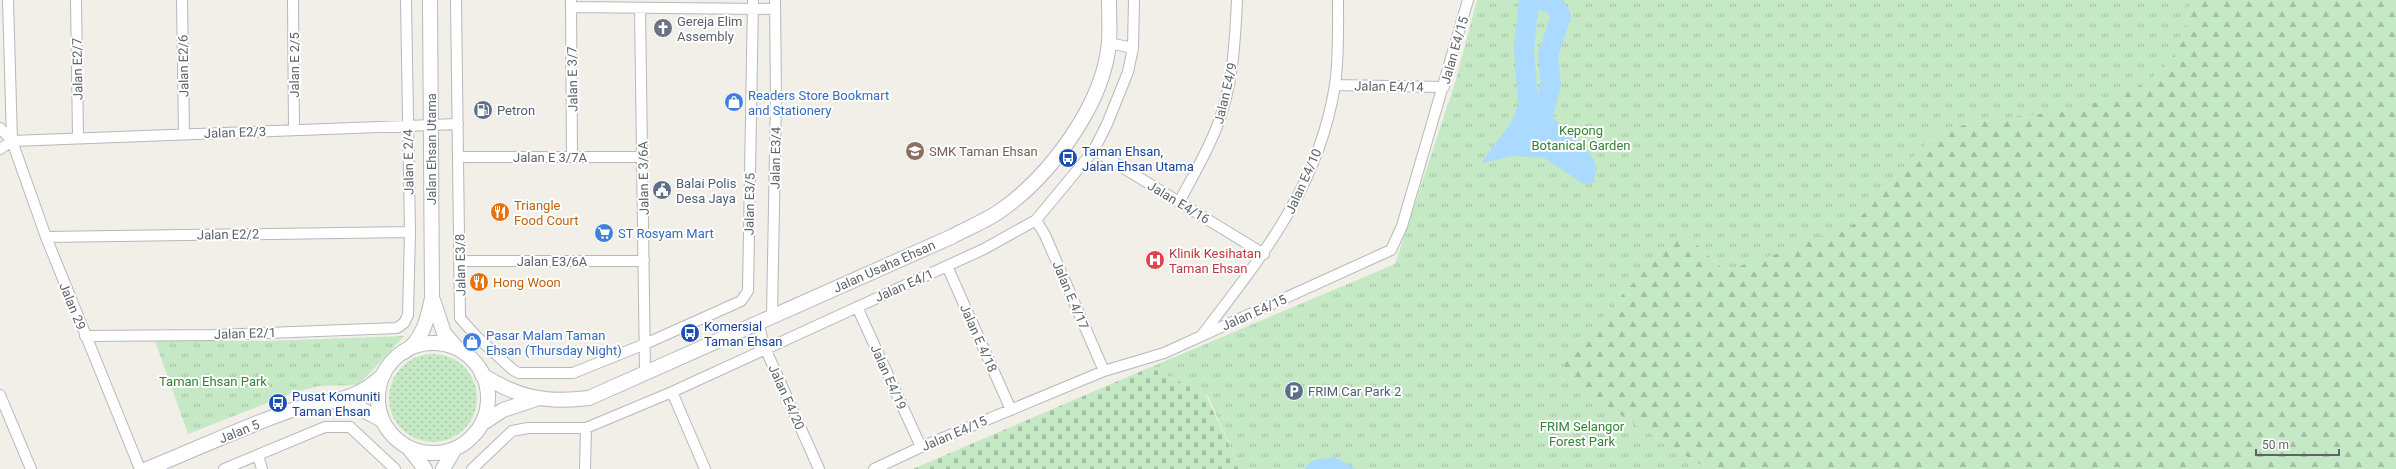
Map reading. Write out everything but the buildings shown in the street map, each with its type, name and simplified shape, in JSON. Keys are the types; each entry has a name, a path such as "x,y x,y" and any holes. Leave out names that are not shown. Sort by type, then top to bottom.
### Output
{"street":[{"path":"8,0 12,141"},
{"name":"Jalan E2/7","path":"76,0 78,137"},
{"name":"Jalan E2/6","path":"182,0 184,133"},
{"name":"Jalan E 2/5","path":"293,0 294,130"},
{"name":"Jalan E 2/4","path":"404,324 408,315 410,232 406,0"},
{"name":"Jalan Ehsan Utama","path":"404,352 413,346 424,329 432,298 430,0"},
{"name":"Jalan E3/8","path":"456,0 460,318 476,336 513,370 519,373 573,373 645,344"},
{"name":"Jalan Usaha Ehsan","path":"483,424 503,410 536,399 590,398 645,372 951,237 997,213 1036,180 1068,140 1085,113 1101,79 1109,43 1109,0"},
{"name":"Jalan E4/1","path":"586,428 672,392 765,348 984,249 1036,220 1094,150 1128,72 1133,48 1134,0"},
{"name":"Jalan E4/9","path":"1179,202 1210,144 1222,113 1234,51 1237,0"},
{"name":"Jalan E4/10","path":"1201,336 1264,254 1285,222 1309,173 1329,117 1335,85 1338,57 1338,0"},
{"name":"Jalan E4/15","path":"874,469 921,447 1104,371 1164,353 1391,250 1402,226 1444,87 1468,0"},
{"path":"571,4 640,8 775,4"},
{"name":"Jalan E 3/7","path":"571,4 572,157"},
{"name":"Jalan E3/5","path":"645,344 741,301 748,291 753,4"},
{"name":"Jalan E3/4","path":"772,316 776,98 775,4"},
{"name":"Jalan E 3/6A","path":"640,8 645,372"},
{"path":"1109,43 1133,48"},
{"name":"Jalan E4/14","path":"1335,85 1444,87"},
{"name":"Jalan E2/3","path":"12,141 78,137 458,124"},
{"path":"0,128 12,141"},
{"path":"0,149 12,141"},
{"name":"Jalan 29","path":"12,141 46,237 140,469"},
{"name":"Jalan E4/16","path":"1094,150 1264,254"},
{"name":"Jalan E 3/7A","path":"458,157 642,157"},
{"name":"Jalan E 4/17","path":"1036,220 1045,234 1104,371"},
{"name":"Jalan E2/2","path":"46,237 410,232"},
{"name":"Jalan E3/6A","path":"460,261 644,261"},
{"name":"Jalan E 4/18","path":"947,266 1011,410"},
{"name":"Jalan Ehsan Utama","path":"432,298 441,327 458,349"},
{"name":"Jalan E4/19","path":"857,307 921,447"},
{"name":"Jalan E4/20","path":"758,323 765,348 819,469"},
{"name":"Jalan E2/1","path":"85,336 214,334 397,328 404,324"},
{"path":"425,469 408,447 393,434 382,420 378,398 384,374 390,364 404,352 417,346 431,343 458,349 472,360 482,375 487,388 487,403 483,424 454,450 443,469"},
{"name":"Jalan 5","path":"147,469 290,411 333,402 368,389 384,374"},
{"name":"Jalan Usaha Ehsan","path":"482,375 502,387 536,399"},
{"path":"672,392 705,469"},
{"path":"0,395 31,469"},
{"name":"Jalan 5","path":"333,402 357,407 382,420"},
{"path":"224,469 326,427 350,427 395,469"},
{"path":"472,469 512,431 528,428 586,428 585,469"},
{"path":"408,447 436,454 454,450"},
{"path":"258,456 262,469"}],"green space":[{"name":"Kepong Botanical Garden","path":"1477,0 2190,0 2189,12 2177,52 2145,84 2078,109 1989,120 1938,130 1854,224 1785,251 1725,271 1691,239 1672,241 1567,355 1561,378 1707,469 1240,469 1208,396 1151,367 1395,264 1455,83"},
{"path":"2190,0 2396,0 2396,469 1707,469 1561,378 1567,355 1672,240 1691,239 1725,271 1854,224 1938,130 1989,120 2177,51 2189,12"},
{"name":"Taman Ehsan Park","path":"404,336 357,385 319,386 295,392 188,434 155,341 266,341"},
{"path":"433,354 450,358 464,367 473,381 477,398 473,415 464,429 450,438 433,442 416,438 402,429 393,415 389,398 393,381 402,367 416,358"},
{"path":"1151,367 1206,395 1240,469 913,469"}],"water":[{"path":"1523,94 1572,135 1589,153 1596,167 1592,184 1584,184 1544,158 1513,156 1481,163 1511,123"},
{"path":"1334,457 1356,469 1305,469 1307,465 1313,461"}],"waterway":[{"path":"1528,99 1524,50 1529,0"},
{"path":"1540,0 1554,4 1561,16 1548,55 1551,84 1544,112"}],"place":[{"name":"Gereja Elim Assembly","path":"663,28"},
{"name":"Readers Store Bookmart and Stationery","path":"734,102"},
{"name":"Petron","path":"483,110"},
{"name":"SMK Taman Ehsan","path":"915,151"},
{"name":"Taman Ehsan, Jalan Ehsan Utama","path":"1068,158"},
{"name":"Balai Polis Desa Jaya","path":"662,190"},
{"name":"Triangle Food Court","path":"500,212"},
{"name":"ST Rosyam Mart","path":"604,233"},
{"name":"Klinik Kesihatan Taman Ehsan","path":"1155,260"},
{"name":"Hong Woon","path":"479,282"},
{"name":"Komersial Taman Ehsan","path":"690,333"},
{"name":"Pasar Malam Taman Ehsan (Thursday Night)","path":"472,342"},
{"name":"FRIM Car Park 2","path":"1294,391"},
{"name":"Pusat Komuniti Taman Ehsan","path":"278,403"}],"park label":[{"name":"FRIM Selangor Forest Park","path":"1582,434"}]}
